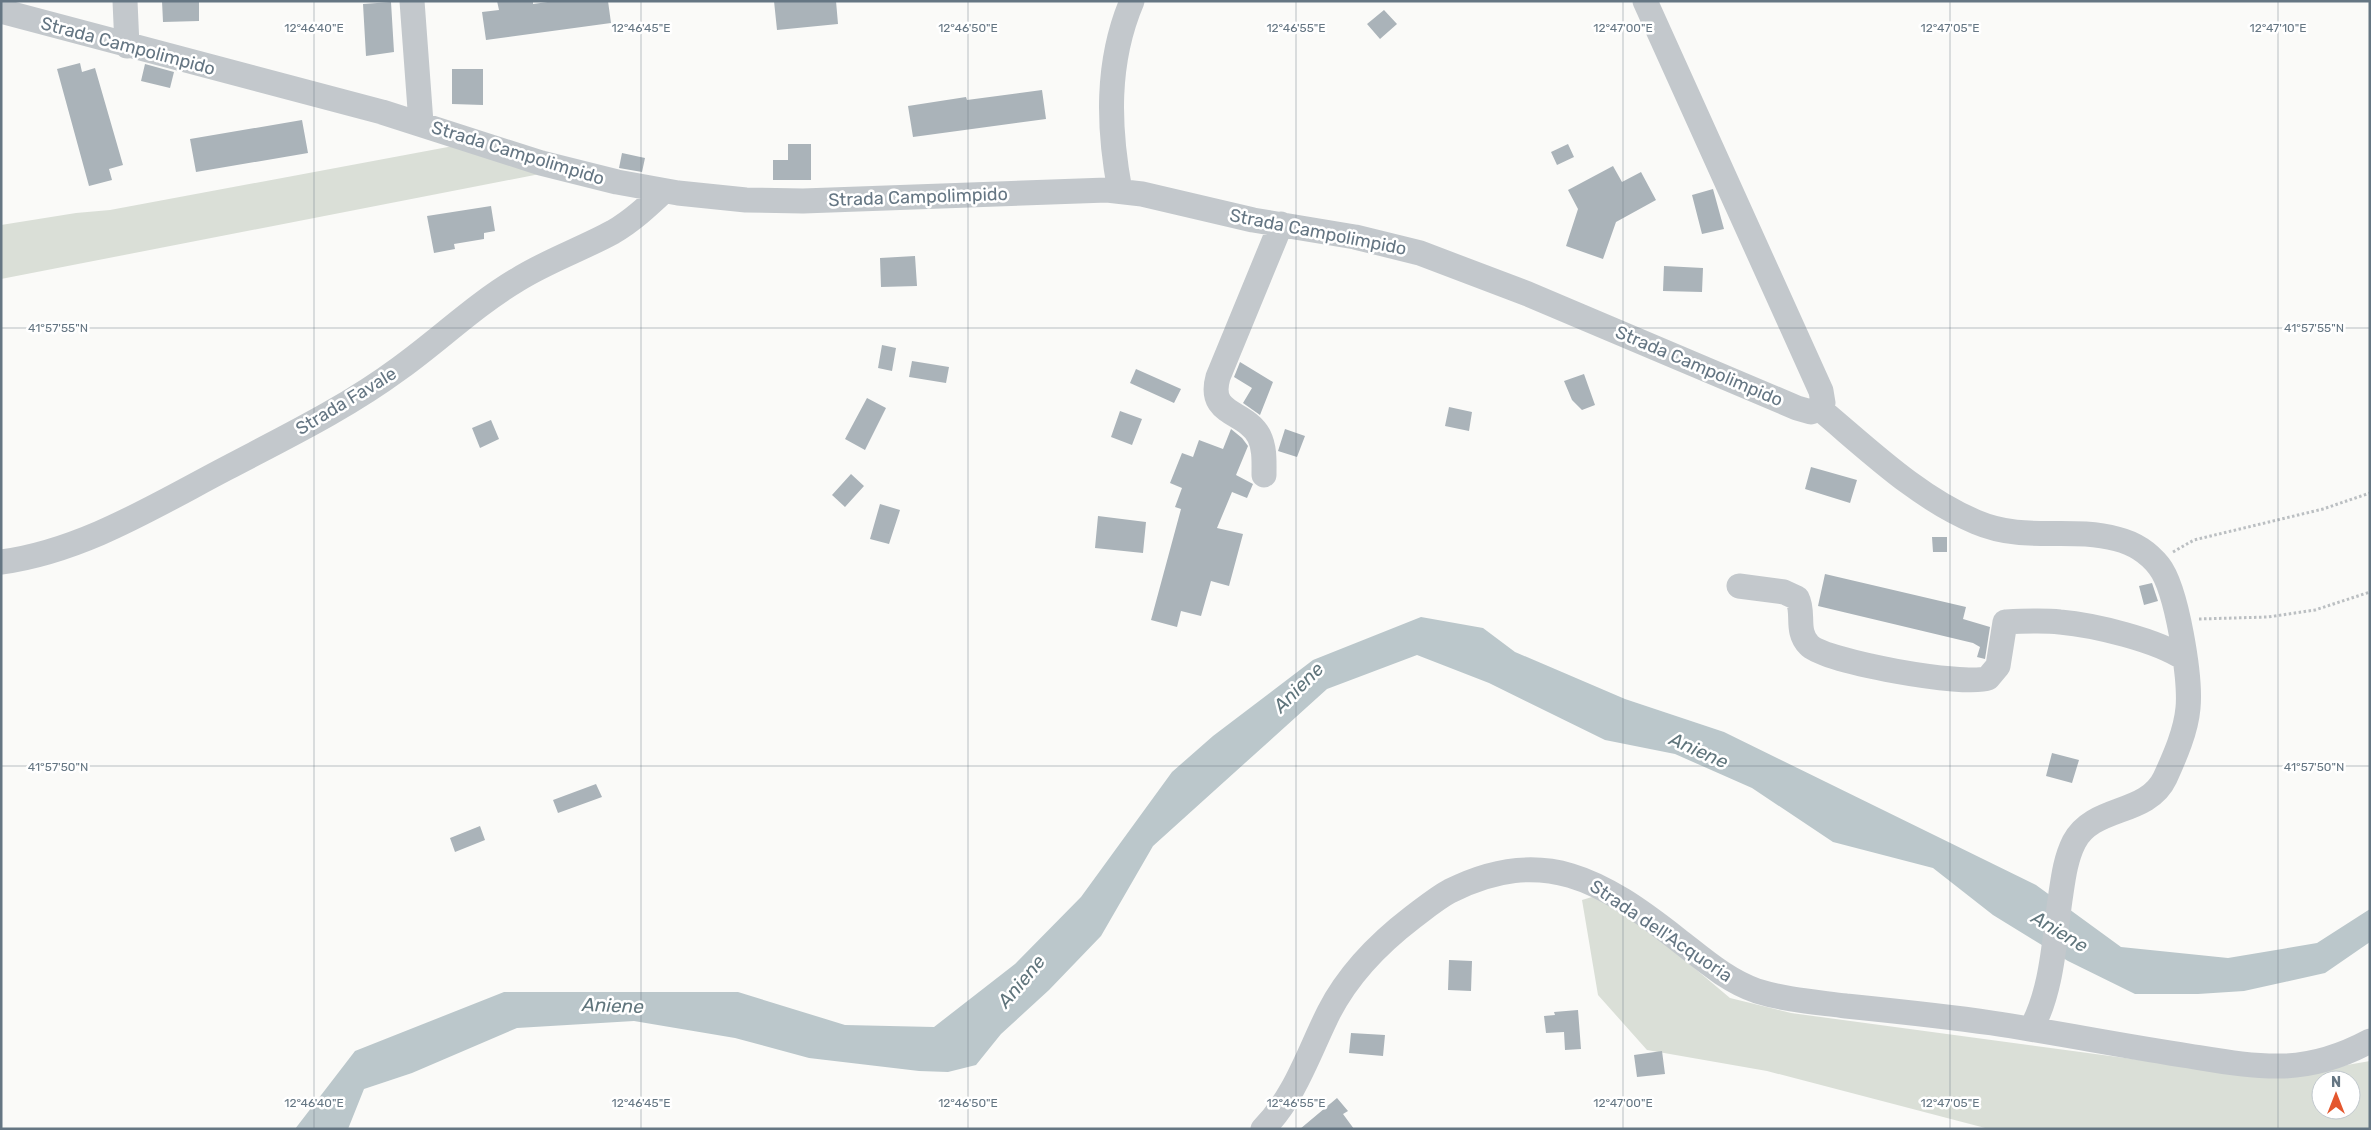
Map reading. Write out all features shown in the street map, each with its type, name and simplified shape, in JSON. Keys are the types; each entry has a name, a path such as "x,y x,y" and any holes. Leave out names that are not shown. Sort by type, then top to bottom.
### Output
{"street":[{"path":"125,1 127,46"},
{"path":"412,1 421,123"},
{"path":"1120,191 1112,132 1112,81 1117,41 1132,1"},
{"path":"1646,1 1821,391 1822,403 1820,410 1911,484 1977,522 1994,529 2023,534 2086,534 2107,537 2135,546 2159,566 2169,585 2185,659 2189,690 2187,719 2162,783 2148,798 2098,818 2081,831 2068,858 2062,884 2049,975 2039,1010 2031,1029"},
{"name":"Strada Campolimpido","path":"1,12 421,123 541,163 664,191 704,197 803,201 1082,190 1120,191 1281,224 1377,241 1442,260 1528,294 1797,408 1807,411 1820,410"},
{"name":"Strada Favale","path":"1,562 36,556 90,537 147,510 323,417 401,368 504,288 547,263 614,231 638,215 664,191"},
{"path":"1264,475 1264,449 1258,435 1250,425 1221,405 1217,400 1215,388 1281,224"},
{"path":"1739,586 1784,592 1797,598 1801,610 1802,634 1808,644 1822,654 1907,673 1969,680 1988,678 1998,666 2006,622 2051,621 2076,624 2158,645 2185,659"},
{"name":"Strada dell'Acquoria","path":"1263,1129 1283,1104 1330,1010 1358,968 1394,932 1445,893 1482,877 1503,872 1557,871 1586,879 1656,922 1713,969 1731,980 1761,992 1791,999 2031,1029 2106,1044 2263,1066 2302,1065 2320,1062 2370,1041"}],"path":[{"path":"2159,566 2175,550 2187,542 2323,509 2370,493"},
{"path":"2177,620 2268,617 2315,610 2370,592"}],"shaded area":[{"path":"464,144 545,173 1,279 1,225 76,213 110,210"},
{"path":"1605,893 1730,998 1791,1013 2222,1071 2283,1076 2311,1071 2311,1120 2361,1120 2361,1070 2318,1070 2370,1061 2370,1129 1989,1129 1767,1071 1647,1050 1598,995 1582,900"}],"water":[{"name":"Aniene","path":"1421,617 1483,628 1515,652 1625,699 1724,732 2036,885 2121,947 2228,958 2317,943 2370,909 2370,942 2325,973 2244,991 2198,994 2135,994 2068,961 1993,915 1933,868 1833,842 1752,788 1675,754 1605,740 1489,683 1417,655 1327,689 1153,846 1101,936 1049,990 1001,1034 976,1065 948,1072 919,1071 809,1058 735,1038 634,1021 517,1028 412,1073 364,1089 348,1129 295,1129 355,1051 504,992 738,992 845,1025 934,1027 1015,964 1081,897 1172,772 1213,736 1313,660"}],"building":[{"path":"162,1 199,1 199,21 163,22"},
{"path":"497,1 533,1 533,4 555,1 608,1 611,23 486,40 482,12 499,10"},
{"path":"774,1 836,1 838,24 777,30"},
{"path":"391,2 394,52 366,56 363,4"},
{"path":"1384,10 1397,24 1380,39 1367,24"},
{"path":"80,63 82,72 95,68 123,165 109,169 112,180 89,186 57,69"},
{"path":"145,64 174,72 170,88 141,81"},
{"path":"452,69 483,69 483,105 452,104"},
{"path":"1042,90 1046,119 913,137 908,106 966,97 967,100"},
{"path":"302,120 308,153 196,172 190,139"},
{"path":"788,144 811,144 811,180 773,180 773,160 788,160"},
{"path":"1568,144 1574,157 1557,165 1551,152"},
{"path":"622,153 645,158 642,172 619,168"},
{"path":"1613,166 1622,182 1641,172 1656,200 1616,222 1603,259 1566,246 1578,209 1568,190"},
{"path":"1713,189 1724,229 1702,234 1692,195"},
{"path":"491,206 495,231 484,233 484,239 454,244 455,249 434,253 427,216"},
{"path":"915,256 917,286 881,287 880,258"},
{"path":"1664,266 1703,268 1702,292 1663,291"},
{"path":"882,345 896,348 892,371 878,368"},
{"path":"912,361 949,367 946,383 909,377"},
{"path":"1240,362 1273,382 1260,415 1243,403 1252,388 1234,377"},
{"path":"1136,369 1181,389 1174,403 1130,383"},
{"path":"1584,374 1595,405 1582,410 1572,400 1564,381"},
{"path":"867,398 886,408 865,450 845,439"},
{"path":"1449,407 1472,412 1469,431 1445,426"},
{"path":"1120,411 1142,419 1132,445 1111,437"},
{"path":"491,420 499,439 480,448 472,428"},
{"path":"1231,429 1248,446 1236,475 1253,484 1247,498 1232,492 1217,528 1243,534 1229,586 1211,581 1201,616 1181,611 1177,627 1151,620 1181,509 1175,507 1182,488 1170,483 1182,453 1193,457 1199,440 1223,449"},
{"path":"1285,429 1305,436 1297,457 1278,451"},
{"path":"1811,467 1857,480 1850,503 1805,489"},
{"path":"851,474 864,486 845,507 832,495"},
{"path":"880,504 900,510 889,544 870,539"},
{"path":"1098,516 1146,522 1143,553 1095,548"},
{"path":"1932,537 1947,537 1947,552 1933,552"},
{"path":"1825,574 1966,607 1963,619 1990,627 1985,659 1977,657 1980,647 1973,643 1818,606"},
{"path":"2152,583 2158,601 2144,605 2139,586"},
{"path":"2052,753 2079,760 2072,783 2046,776"},
{"path":"596,784 602,797 558,813 553,800"},
{"path":"480,826 485,840 455,852 450,838"},
{"path":"1449,960 1472,961 1471,991 1448,990"},
{"path":"1578,1010 1581,1049 1565,1050 1564,1032 1546,1033 1544,1016 1555,1015 1554,1012"},
{"path":"1351,1033 1385,1035 1383,1056 1349,1053"},
{"path":"1662,1051 1665,1074 1637,1077 1634,1055"},
{"path":"1337,1098 1348,1111 1343,1114 1354,1129 1300,1129"}]}
